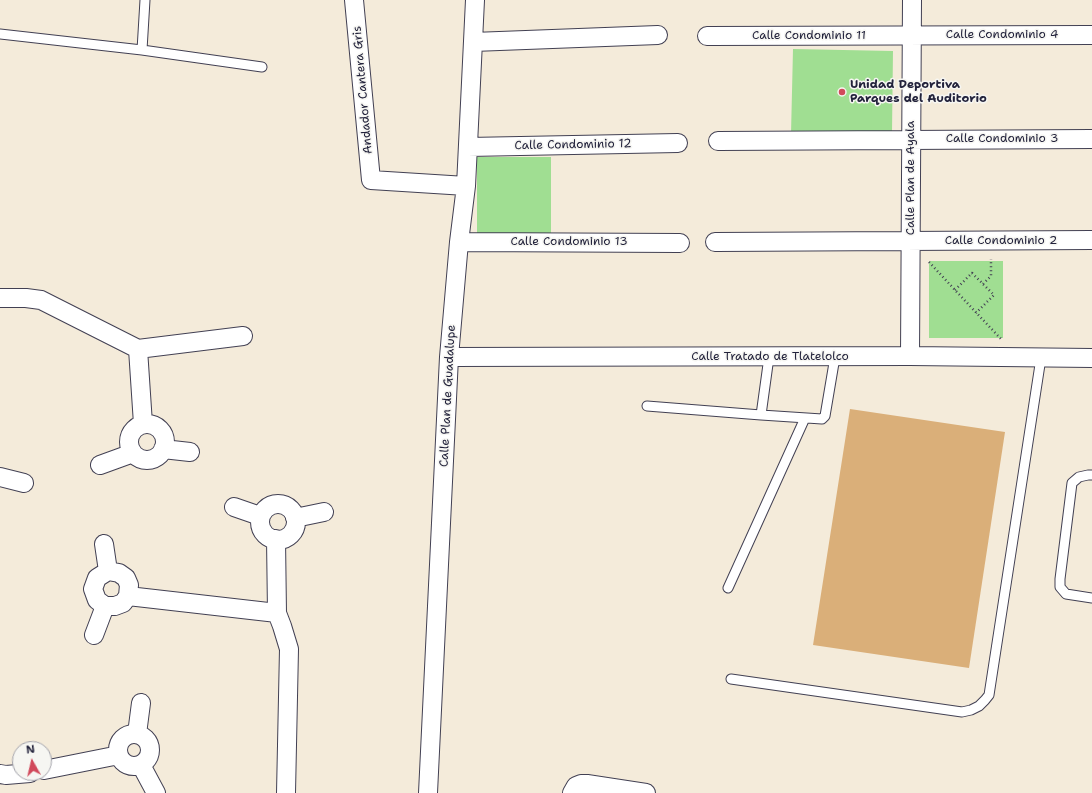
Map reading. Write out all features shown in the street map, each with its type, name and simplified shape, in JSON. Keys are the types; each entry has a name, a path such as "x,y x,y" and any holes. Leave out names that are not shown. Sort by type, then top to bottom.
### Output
{"street":[{"name":"Andador Cantera Gris","path":"354,0 371,180 466,186"},
{"name":"Calle Plan de Guadalupe","path":"428,793 449,358 459,242 466,186 474,0"},
{"name":"Calle Plan de Ayala","path":"910,356 912,0"},
{"path":"473,42 658,35"},
{"name":"Calle Condominio 4","path":"912,36 1092,35"},
{"name":"Calle Condominio 11","path":"707,36 912,36"},
{"name":"Calle Condominio 3","path":"911,140 1092,139"},
{"path":"718,140 911,140"},
{"name":"Calle Condominio 12","path":"468,147 678,143"},
{"name":"Calle Condominio 2","path":"910,241 1092,240"},
{"path":"715,242 910,241"},
{"name":"Calle Condominio 13","path":"459,242 680,243"},
{"path":"0,298 26,298 41,300 138,349 243,336"},
{"path":"138,349 144,424"},
{"name":"Calle Tratado de Tlatelolco","path":"449,358 910,356 1092,358"},
{"path":"144,424 153,425 161,431 165,439 163,448 159,455 153,458 146,460 138,458 133,453 129,445 130,435 135,428 144,424"},
{"path":"163,448 190,452"},
{"path":"100,465 133,453"},
{"path":"0,477 24,483"},
{"path":"275,504 286,506 292,511 295,518 294,528 289,535 281,539 271,538 264,533 260,522 260,516 264,510 275,504"},
{"path":"234,506 260,516"},
{"path":"295,518 324,512"},
{"path":"276,539 277,613 289,649 286,793"},
{"path":"104,544 108,571"},
{"path":"108,571 120,573 126,578 129,585 128,596 123,603 115,606 105,606 97,600 93,589 97,578 108,571"},
{"path":"128,596 277,613"},
{"path":"94,635 105,606"},
{"path":"137,734 140,703"},
{"path":"137,734 144,737 148,742 150,754 147,760 141,765 131,766 124,763 119,755 118,746 121,740 126,736 137,734"},
{"path":"52,768 119,755"},
{"path":"141,765 156,793"},
{"path":"0,774 12,774"},
{"path":"574,790 581,784 587,784 646,793"}],"lane":[{"path":"142,50 145,0"},
{"path":"0,34 142,50 262,67"},
{"path":"761,415 769,357"},
{"path":"647,406 822,419 825,416 835,357"},
{"path":"731,679 962,712 979,706 985,700 989,694 1041,358"},
{"path":"728,588 805,418"},
{"path":"1092,476 1088,475 1080,477 1072,483 1060,579 1060,587 1066,594 1092,598"}],"path":[{"path":"910,241 976,313 1020,358"},
{"path":"983,284 991,276 991,241"},
{"path":"955,290 972,273 994,295 976,313"}],"green space":[{"name":"Unidad Deportiva Parques del Auditorio","path":"793,49 893,51 892,132 791,134"},
{"path":"477,157 551,157 551,233 477,233"},
{"path":"929,261 1003,261 1003,338 929,338"}],"building":[{"path":"850,409 1005,432 969,668 813,645"}],"place":[{"name":"Unidad Deportiva Parques del Auditorio","path":"842,92"}]}
